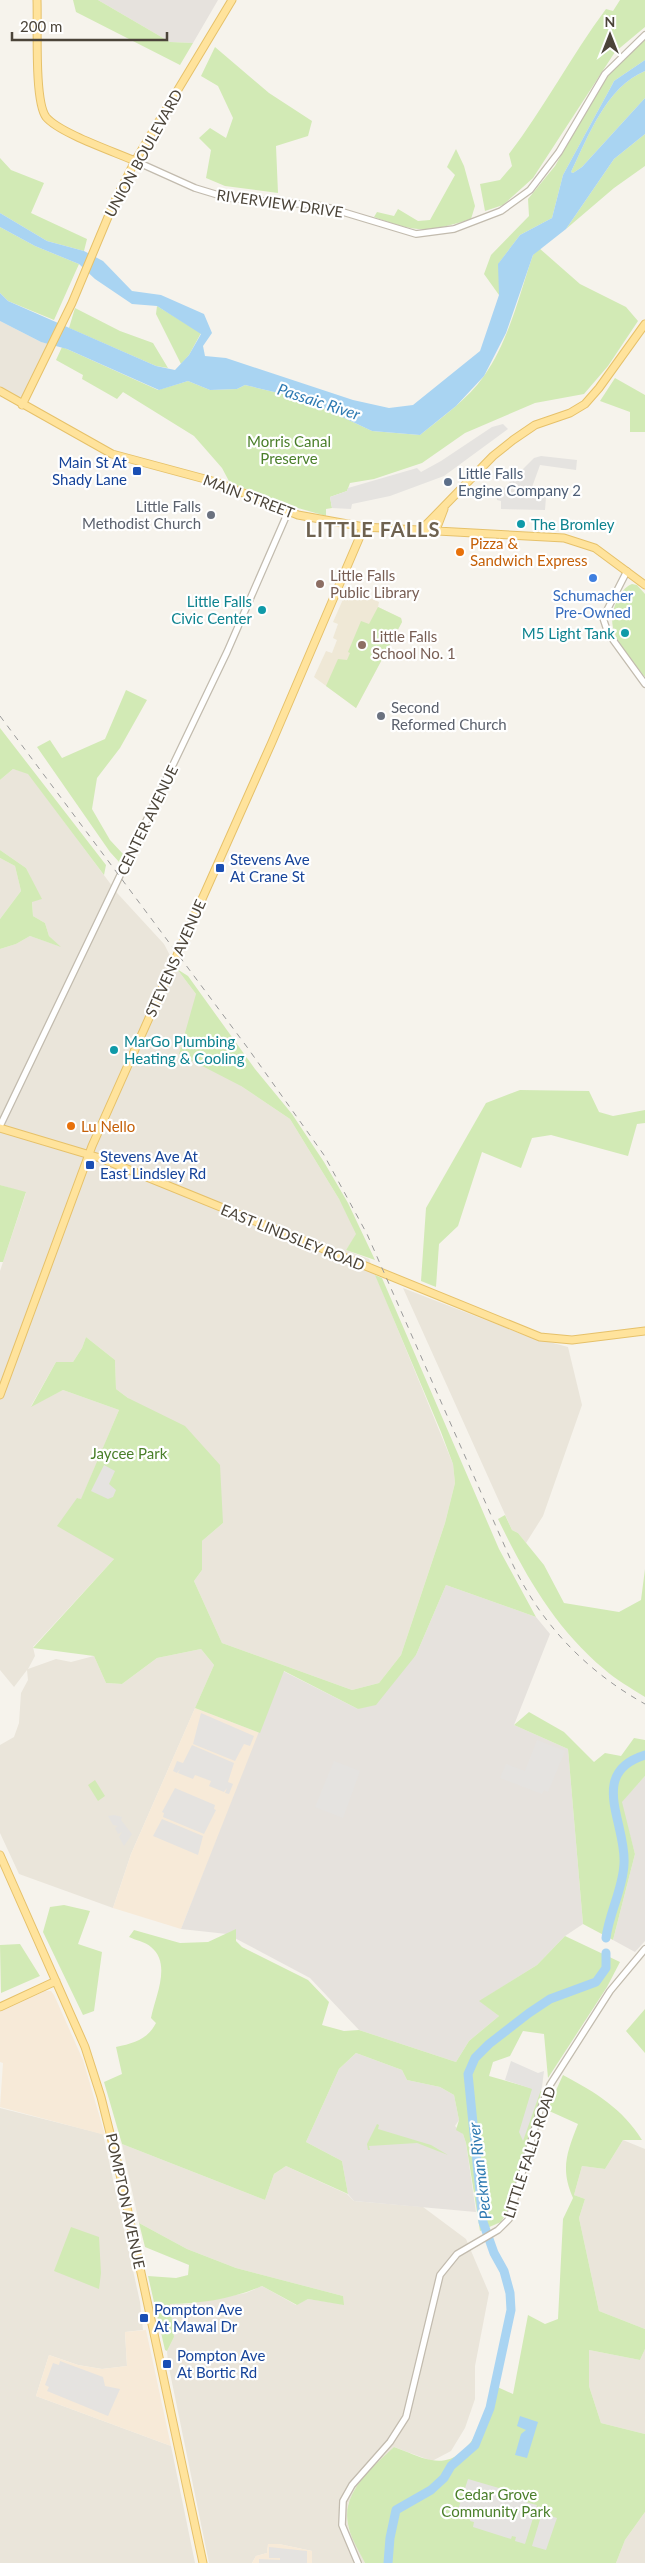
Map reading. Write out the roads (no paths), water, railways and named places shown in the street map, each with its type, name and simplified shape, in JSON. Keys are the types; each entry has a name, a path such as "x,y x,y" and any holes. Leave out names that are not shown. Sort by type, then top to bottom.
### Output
{"main road":[{"name":"RIVERVIEW DRIVE","path":"37,0 39,97 47,118 59,128 135,161"},
{"name":"UNION BOULEVARD","path":"22,405 72,303 100,236 135,161 232,0"},
{"path":"421,530 488,460 513,440 535,425 570,413 585,404 599,388 645,324"},
{"name":"MAIN STREET","path":"0,392 112,454 216,482 288,512 364,527 555,536 577,540 595,548 645,585"},
{"path":"436,530 446,506"},
{"name":"STEVENS AVENUE","path":"0,1395 89,1154 272,742 364,527"},
{"name":"EAST LINDSLEY ROAD","path":"0,1127 89,1154 534,1335 559,1340 645,1331"},
{"name":"POMPTON AVENUE","path":"0,1855 85,2048 108,2124 203,2563"},
{"path":"0,2007 56,1981"}],"street":[{"name":"RIVERVIEW DRIVE","path":"135,161 195,188 228,198 323,206 413,234 454,229 502,211 530,190 559,152 605,74 645,35"},
{"name":"CENTER AVENUE","path":"0,1127 219,670 288,512"},
{"path":"627,571 603,618 608,633 645,684"},
{"name":"LITTLE FALLS ROAD","path":"358,2563 342,2526 341,2513 346,2496 395,2436 406,2417 438,2281 443,2270 457,2254 496,2232 506,2222 512,2212 527,2152 550,2085 610,1991 645,1949"}],"water":[{"name":"Passaic River","path":"645,60 645,71 631,78 619,89 600,114 571,172 573,173 582,167 645,98 645,134 614,159 566,229 533,255 506,333 484,376 456,406 420,435 372,431 304,399 245,385 237,389 210,390 188,381 159,390 67,349 41,342 0,321 0,293 8,301 156,366 175,370 189,355 201,334 157,306 132,304 95,279 79,264 35,246 0,227 0,213 47,241 84,251 103,261 132,291 161,295 204,314 212,333 203,346 205,356 226,358 353,400 389,408 413,405 480,351 499,295 498,264 520,235 552,218 563,175 614,81"},
{"path":"520,2416 538,2422 527,2458 515,2455 521,2434 526,2430 517,2426"}],"waterway":[{"name":"Peckman River","path":"606,1938 621,1883 624,1864 614,1801 614,1787 618,1774 628,1763 645,1755"},
{"name":"Peckman River","path":"388,2563 390,2538 396,2510 431,2490 444,2478 451,2466 475,2445 490,2408 511,2310 510,2293 504,2271 494,2253 483,2222 468,2074 475,2058 489,2044 529,2013 550,1999 596,1982 606,1968 606,1953"}],"railway":[{"path":"0,716 247,1047 324,1155 367,1234 513,1565 538,1607 552,1627 585,1661 604,1677 645,1704"}],"place":[{"name":"Main St At Shady Lane","path":"137,471"},
{"name":"Little Falls Engine Company 2","path":"448,482"},
{"name":"Little Falls Methodist Church","path":"211,515"},
{"name":"The Bromley","path":"521,524"},
{"name":"Pizza & Sandwich Express","path":"460,552"},
{"name":"Schumacher Pre-Owned","path":"593,578"},
{"name":"Little Falls Public Library","path":"320,584"},
{"name":"Little Falls Civic Center","path":"262,610"},
{"name":"M5 Light Tank","path":"625,633"},
{"name":"Little Falls School No. 1","path":"362,645"},
{"name":"Second Reformed Church","path":"381,716"},
{"name":"Stevens Ave At Crane St","path":"220,868"},
{"name":"MarGo Plumbing Heating & Cooling","path":"114,1050"},
{"name":"Lu Nello","path":"71,1126"},
{"name":"Stevens Ave At East Lindsley Rd","path":"90,1165"},
{"name":"Pompton Ave At Mawal Dr","path":"144,2318"},
{"name":"Pompton Ave At Bortic Rd","path":"167,2364"}],"district":[{"name":"LITTLE FALLS","path":"373,529"}],"park label":[{"name":"Morris Canal Preserve","path":"289,450"},
{"name":"Jaycee Park","path":"129,1453"},
{"name":"Cedar Grove Community Park","path":"496,2502"}]}
